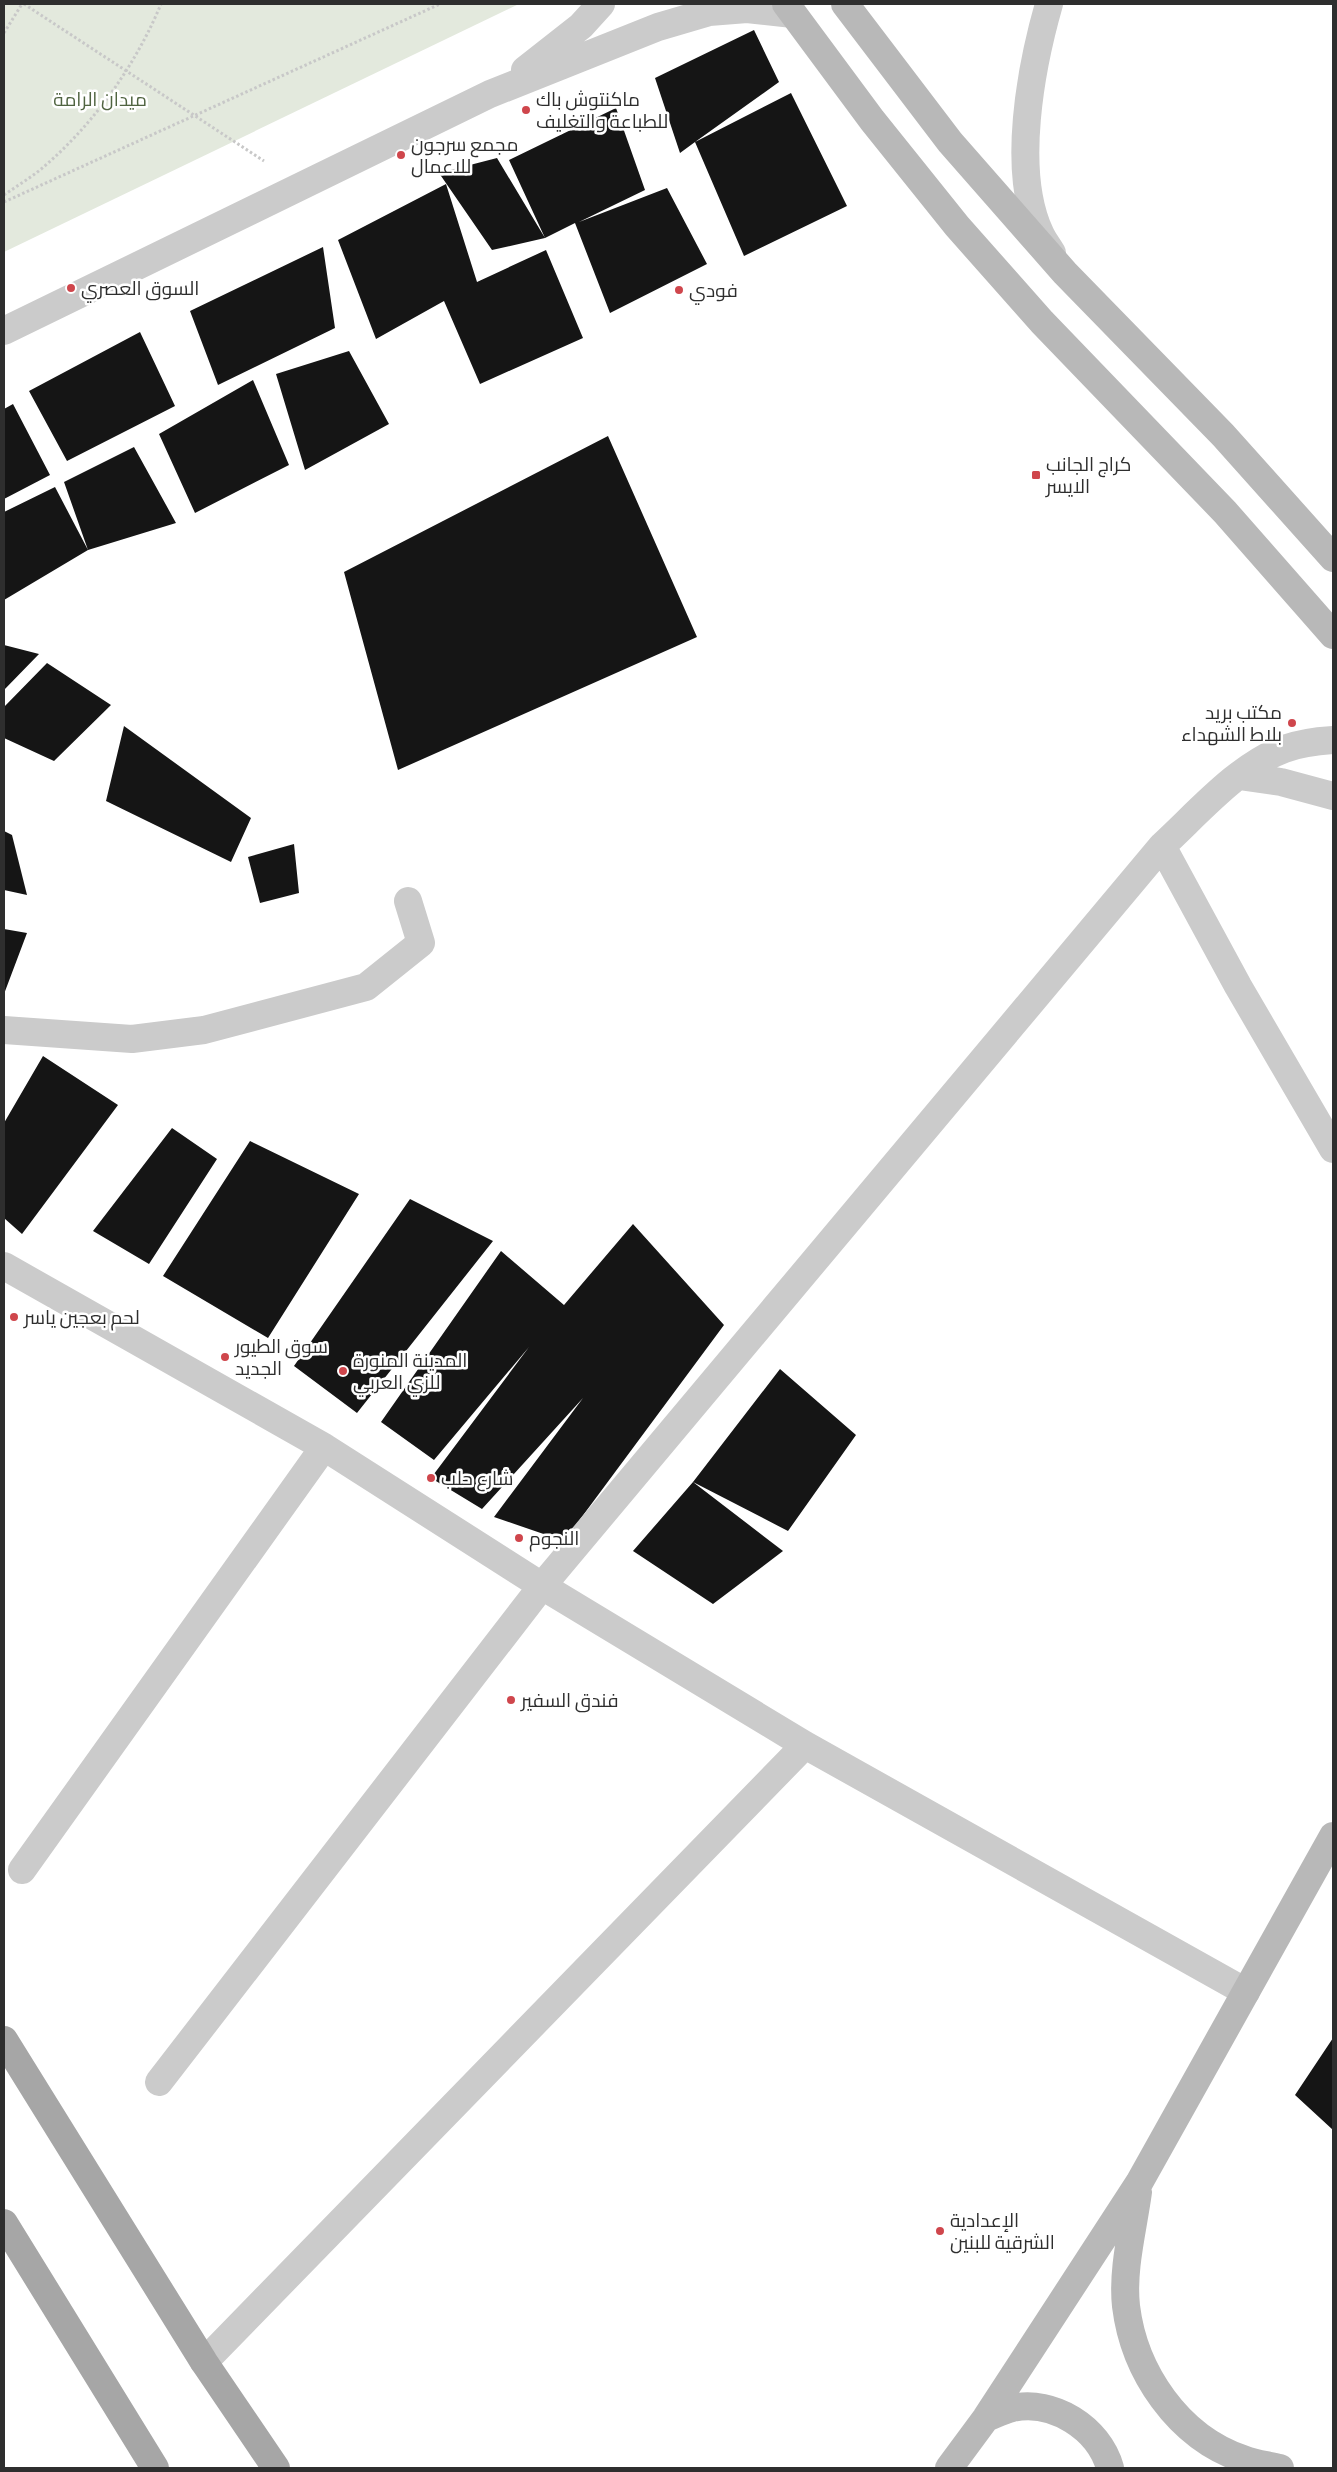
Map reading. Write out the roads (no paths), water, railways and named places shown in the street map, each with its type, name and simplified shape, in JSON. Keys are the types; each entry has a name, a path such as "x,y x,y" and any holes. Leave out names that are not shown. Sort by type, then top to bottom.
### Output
{"main road":[{"path":"845,4 950,142 1065,273 1223,435 1333,558"},
{"path":"790,9 872,120 964,233 1042,322 1225,512 1333,635"},
{"path":"949,2468 986,2418 1139,2184 1333,1836"},
{"path":"4,2040 204,2362 276,2468"},
{"path":"1139,2184 1128,2265 1126,2305 1135,2345 1151,2382 1175,2415 1206,2441 1242,2459 1280,2468"},
{"path":"4,2223 155,2468"},
{"path":"986,2418 1013,2408 1041,2407 1068,2416 1090,2433 1106,2457 1110,2468"}],"street":[{"path":"490,94 542,58 581,26 601,4"},
{"path":"1049,4 1039,38 1030,88 1026,141 1028,193 1040,233 1065,273"},
{"path":"4,331 490,94 658,28 710,12 747,9 790,9"},
{"path":"159,2082 542,1586 1162,846 1239,776 1261,760 1285,749 1311,742 1333,740"},
{"path":"1239,776 1281,782 1333,796"},
{"path":"1162,846 1238,986 1333,1149"},
{"path":"4,1030 132,1039 204,1030 366,987 421,943 408,901"},
{"path":"4,1266 324,1447 542,1586 805,1745 1246,1992"},
{"path":"22,1870 324,1447"},
{"path":"204,2362 805,1745"}],"place":[{"name":"ماكنتوش باك للطباعة والتغليف","path":"526,110"},
{"name":"مجمع سرجون للاعمال","path":"401,155"},
{"name":"السوق العصري","path":"71,288"},
{"name":"فودي","path":"679,290"},
{"name":"كراج الجانب الايسر","path":"1036,475"},
{"name":"مكتب بريد بلاط الشهداء","path":"1292,723"},
{"name":"لحم بعجين ياسر","path":"14,1317"},
{"name":"سوق الطيور الجديد","path":"225,1357"},
{"name":"المدينة المنورة للزي العربي","path":"343,1371"},
{"name":"شارع حلب","path":"431,1478"},
{"name":"النجوم","path":"519,1538"},
{"name":"فندق السفير","path":"511,1700"},
{"name":"الإعدادية الشرقية للبنين","path":"940,2231"}],"park label":[{"name":"ميدان الرامة","path":"100,99"}]}
